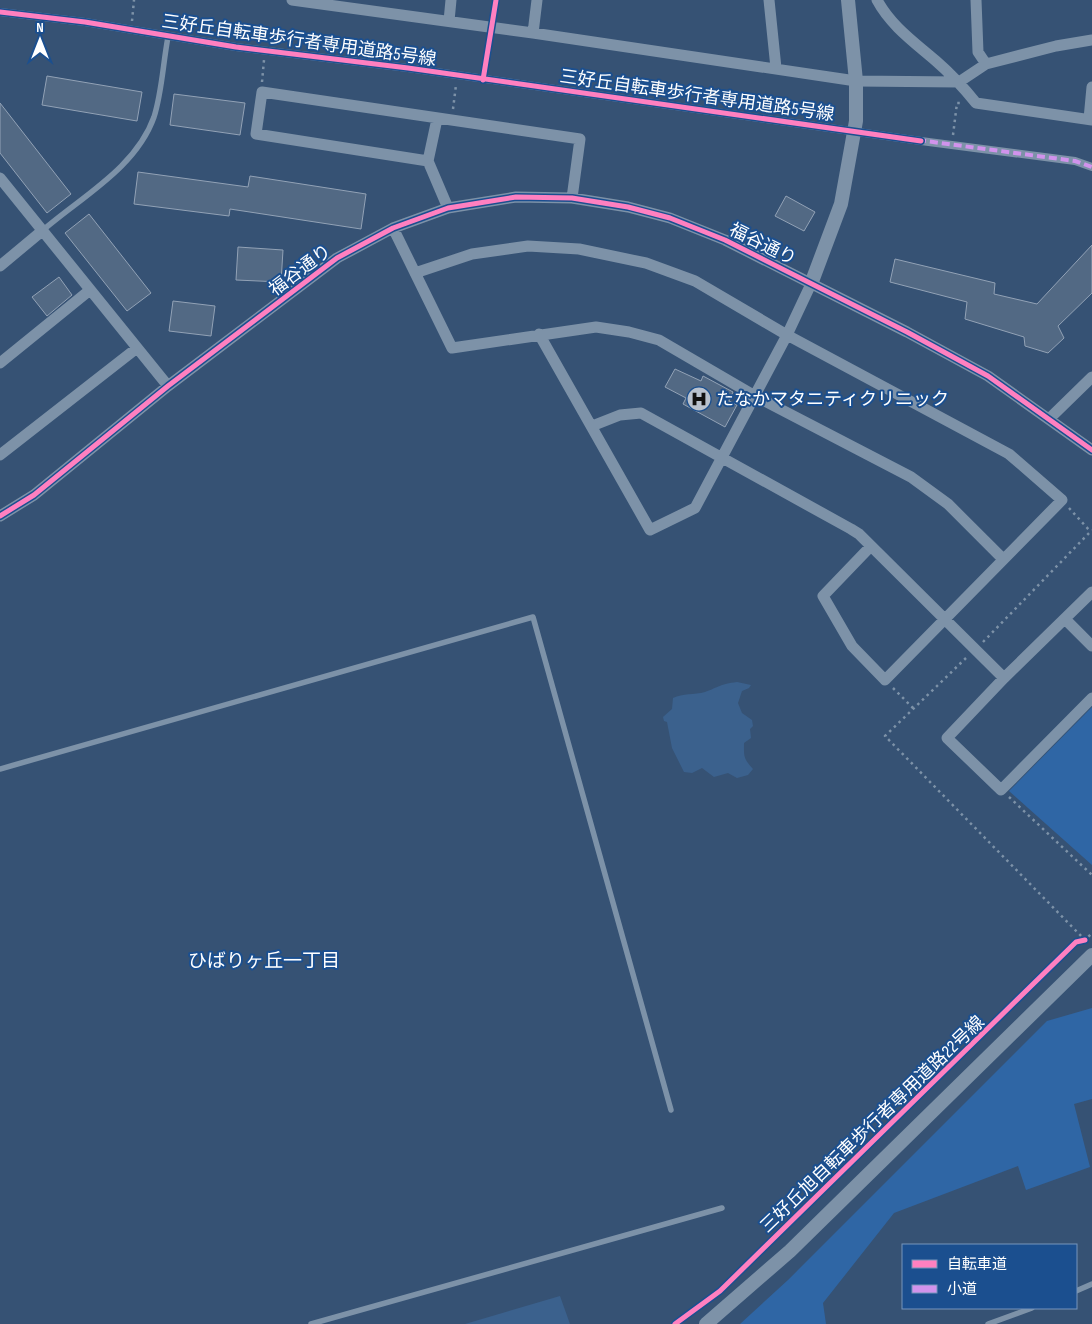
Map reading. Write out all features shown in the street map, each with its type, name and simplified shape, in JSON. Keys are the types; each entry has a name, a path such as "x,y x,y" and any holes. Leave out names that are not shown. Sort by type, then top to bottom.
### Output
{"street":[{"path":"292,0 534,33 856,81 959,82 986,64 1056,46 1092,40"},
{"path":"448,21 451,0"},
{"path":"534,33 537,0"},
{"path":"769,0 776,68"},
{"path":"539,334 650,530 694,508 787,335 811,284 840,204 856,121 856,81 848,0"},
{"path":"878,0 882,10 903,34 959,82 976,103 1090,119 1092,87"},
{"path":"976,0 978,52 986,64"},
{"name":"三好丘自転車歩行者専用道路5号線","path":"0,12 131,29 168,38 1076,161 1092,166"},
{"path":"428,161 256,134 262,92 580,139 572,198"},
{"path":"437,119 428,161 448,208"},
{"path":"0,178 168,386"},
{"name":"福谷通り","path":"0,516 34,495 168,386 337,258 393,228 448,208 516,197 572,198 628,207 670,218 724,240 907,332 988,376 1050,418 1092,450"},
{"path":"393,228 452,348 596,327 630,332 659,340 755,396 911,477 948,504 1003,558"},
{"path":"0,266 42,231"},
{"path":"415,273 472,254 528,246 579,249 646,263 695,281 787,335 1009,454 1062,500 885,680 852,646 823,596 870,546"},
{"path":"0,363 90,290"},
{"path":"0,455 137,348"},
{"path":"1050,418 1091,381"},
{"path":"592,426 620,415 641,413 851,529 1004,678"},
{"path":"1092,592 1004,678 947,738 1001,790 1092,698"},
{"path":"1065,619 1092,646"},
{"path":"706,1324 790,1250 1092,955"}],"lane":[{"path":"42,231 119,168 139,147 154,117 168,38"},
{"path":"0,769 533,617 671,1110"},
{"path":"310,1324 722,1208"},
{"path":"1077,1291 1092,1284"},
{"path":"988,1324 1029,1309"}],"path":[{"path":"131,29 134,0"},
{"path":"483,80 496,0"},
{"path":"262,92 264,51"},
{"path":"451,121 457,76"},
{"path":"952,144 957,103 976,103"},
{"path":"1062,500 1091,530 976,649 885,736 1085,940"},
{"path":"885,680 913,708"},
{"path":"1001,790 1092,875"}],"shaded area":[{"path":"737,682 751,685 742,691 738,703 742,713 752,720 751,738 744,743 744,751 746,759 753,769 748,775 737,778 728,773 714,777 702,768 692,773 684,772 672,748 667,722 664,721 663,717 672,709 673,698 705,692"},
{"path":"1092,707 1092,865 1009,791"},
{"path":"1092,1008 1092,1099 1074,1104 1090,1167 1026,1190 1018,1166 894,1213 823,1303 826,1324 740,1324 788,1280 1047,1021"},
{"path":"560,1296 570,1324 465,1324"}],"building":[{"path":"47,76 142,92 137,121 42,105"},
{"path":"174,94 245,103 240,135 170,125"},
{"path":"0,103 71,194 47,213 0,153"},
{"path":"138,172 248,187 250,176 366,194 361,229 230,209 229,216 134,204"},
{"path":"786,196 815,212 804,231 775,216"},
{"path":"89,214 151,293 127,311 65,233"},
{"path":"1092,245 1092,293 1058,326 1064,338 1048,353 1025,346 1024,337 965,319 967,302 890,282 895,259 995,283 994,294 1037,304"},
{"path":"238,247 283,250 281,282 236,280"},
{"path":"59,277 72,295 47,316 32,297"},
{"path":"173,301 215,306 211,336 169,331"},
{"path":"675,369 701,381 703,376 733,392 729,401 737,405 725,427 683,404 686,398 665,387"}],"marked path":[{"path":"918,140 1075,161 1092,167"}],"cycle path":[{"path":"483,80 496,0"},
{"path":"0,12 85,22 236,47 408,68 921,141"},
{"path":"0,516 34,495 168,386 337,258 393,228 448,208 516,197 572,198 628,207 670,218 725,240 907,332 988,376 1092,450"},
{"name":"三好丘旭自転車歩行者専用道路22号線","path":"675,1324 720,1291 1076,942 1085,940"}],"place":[{"name":"たなかマタニティクリニック","path":"699,399"}],"district":[{"name":"ひばりヶ丘一丁目","path":"264,960"}]}
